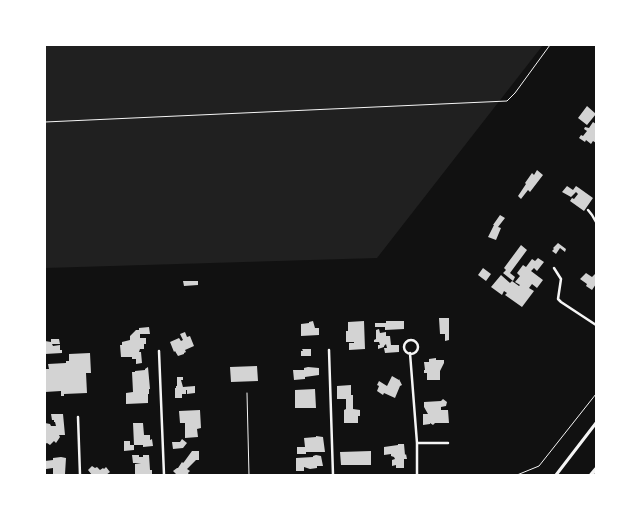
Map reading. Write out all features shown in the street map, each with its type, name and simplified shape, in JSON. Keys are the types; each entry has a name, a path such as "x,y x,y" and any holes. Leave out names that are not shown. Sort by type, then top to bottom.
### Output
{"highway":[{"path":"591,475 596,469"}],"main road":[{"path":"556,475 596,423"}],"street":[{"path":"588,210 596,222"},
{"path":"554,268 561,279 558,299 596,325"},
{"path":"410,353 418,349 417,344 412,340 408,341 405,345 406,351 410,353 417,444 417,475"},
{"path":"329,350 333,475"},
{"path":"159,351 164,475"},
{"path":"78,417 80,475"},
{"path":"417,444 448,443"}],"lane":[{"path":"247,393 249,475"}],"path":[{"path":"45,122 507,101 550,45"},
{"path":"517,475 539,466 596,394"}],"shaded area":[{"path":"45,45 543,45 377,258 45,268"}],"building":[{"path":"587,106 596,114 587,125 578,118"},
{"path":"593,122 596,124 596,143 593,141 591,144 579,138 587,131 584,129 585,127 589,128"},
{"path":"537,170 543,175 530,192 528,190 521,199 518,196 525,183 532,173 534,175"},
{"path":"567,186 573,190 576,186 593,198 584,211 570,201 578,194 576,192 571,197 562,192"},
{"path":"500,215 505,218 498,227 501,228 496,240 488,237"},
{"path":"558,243 566,249 565,252 560,248 556,254 552,251"},
{"path":"521,245 527,250 510,273 515,277 513,281 503,273 506,270 504,268"},
{"path":"538,258 544,262 537,271 534,268 531,271 543,280 537,288 532,284 529,288 534,291 522,307 505,295 507,293 504,291 502,295 491,287 501,275 510,283 512,281 519,286 515,282 520,276 517,273 523,265 526,267 532,259 535,261"},
{"path":"483,268 491,274 486,281 478,275"},
{"path":"586,273 592,277 596,273 596,284 592,290 580,279"},
{"path":"183,281 198,281 198,285 184,286"},
{"path":"439,318 449,318 449,340 445,341 445,334 440,334"},
{"path":"313,321 315,328 319,328 319,335 301,336 301,324"},
{"path":"364,321 365,349 349,350 349,343 354,342 346,342 348,322"},
{"path":"386,321 404,321 404,329 385,330 385,327 375,327 375,323 386,323"},
{"path":"149,327 150,334 140,334 140,338 146,338 144,349 140,349 139,352 141,352 142,363 136,364 136,359 132,359 132,357 121,357 120,345 122,345 122,342 130,340 130,336 139,328"},
{"path":"379,329 380,333 386,332 386,336 390,336 391,345 399,345 399,352 385,353 384,348 387,348 386,344 378,349 379,342 374,342 374,340 376,339 376,330"},
{"path":"185,332 187,337 190,336 194,346 178,356 170,342 179,338 181,341 183,340 180,334"},
{"path":"51,339 59,339 60,344 52,344 53,346 60,345 62,353 45,354 45,341 51,342"},
{"path":"302,349 311,349 311,356 301,356"},
{"path":"90,353 91,373 86,373 87,393 64,394 64,396 61,396 61,391 45,392 45,369 49,369 48,364 66,363 66,361 69,361 69,354"},
{"path":"436,358 436,360 444,360 440,371 440,380 427,380 427,373 424,373 424,362 429,362 429,359"},
{"path":"257,366 258,381 231,382 230,367"},
{"path":"148,367 150,389 148,403 126,404 126,393 133,392 132,372 145,370"},
{"path":"304,368 319,368 319,375 294,380 293,370 304,370"},
{"path":"392,376 399,379 402,385 395,398 384,393 383,395 377,391 379,381 387,386"},
{"path":"177,377 183,377 183,380 181,380 183,387 195,386 195,393 187,394 186,390 186,394 182,394 182,398 175,398"},
{"path":"351,385 353,409 360,410 360,416 358,416 358,423 344,423 346,399 337,399 337,386"},
{"path":"315,389 316,408 295,408 295,390"},
{"path":"443,399 447,402 446,406 441,407 441,410 448,410 449,423 423,425 423,414 428,414 424,407 424,402 441,401"},
{"path":"200,410 201,428 197,429 198,437 185,438 185,423 180,423 179,411"},
{"path":"51,414 63,414 65,435 59,435 60,437 56,443 54,441 50,445 45,444 45,423 56,426"},
{"path":"133,423 143,423 144,435 150,435 153,446 143,447 143,445 134,445"},
{"path":"323,437 325,452 297,454 297,447 305,447 304,438"},
{"path":"182,439 187,443 183,448 173,449 172,442 180,442"},
{"path":"124,441 130,441 130,445 134,445 134,450 124,451"},
{"path":"404,444 407,459 404,459 404,468 396,468 396,465 392,466 394,457 391,454 384,455 384,447"},
{"path":"192,451 199,451 199,460 196,460 187,469 190,471 189,475 177,475 173,471 184,462"},
{"path":"371,451 371,465 341,465 340,452"},
{"path":"132,455 143,457 143,455 149,455 152,475 135,475 135,464 141,463 133,463"},
{"path":"316,455 321,456 323,466 310,469 304,467 304,471 296,471 296,458 313,457"},
{"path":"61,457 66,458 65,474 53,475 53,468 46,469 45,461"},
{"path":"92,466 100,470 106,467 110,472 106,475 92,475 88,470"}]}
